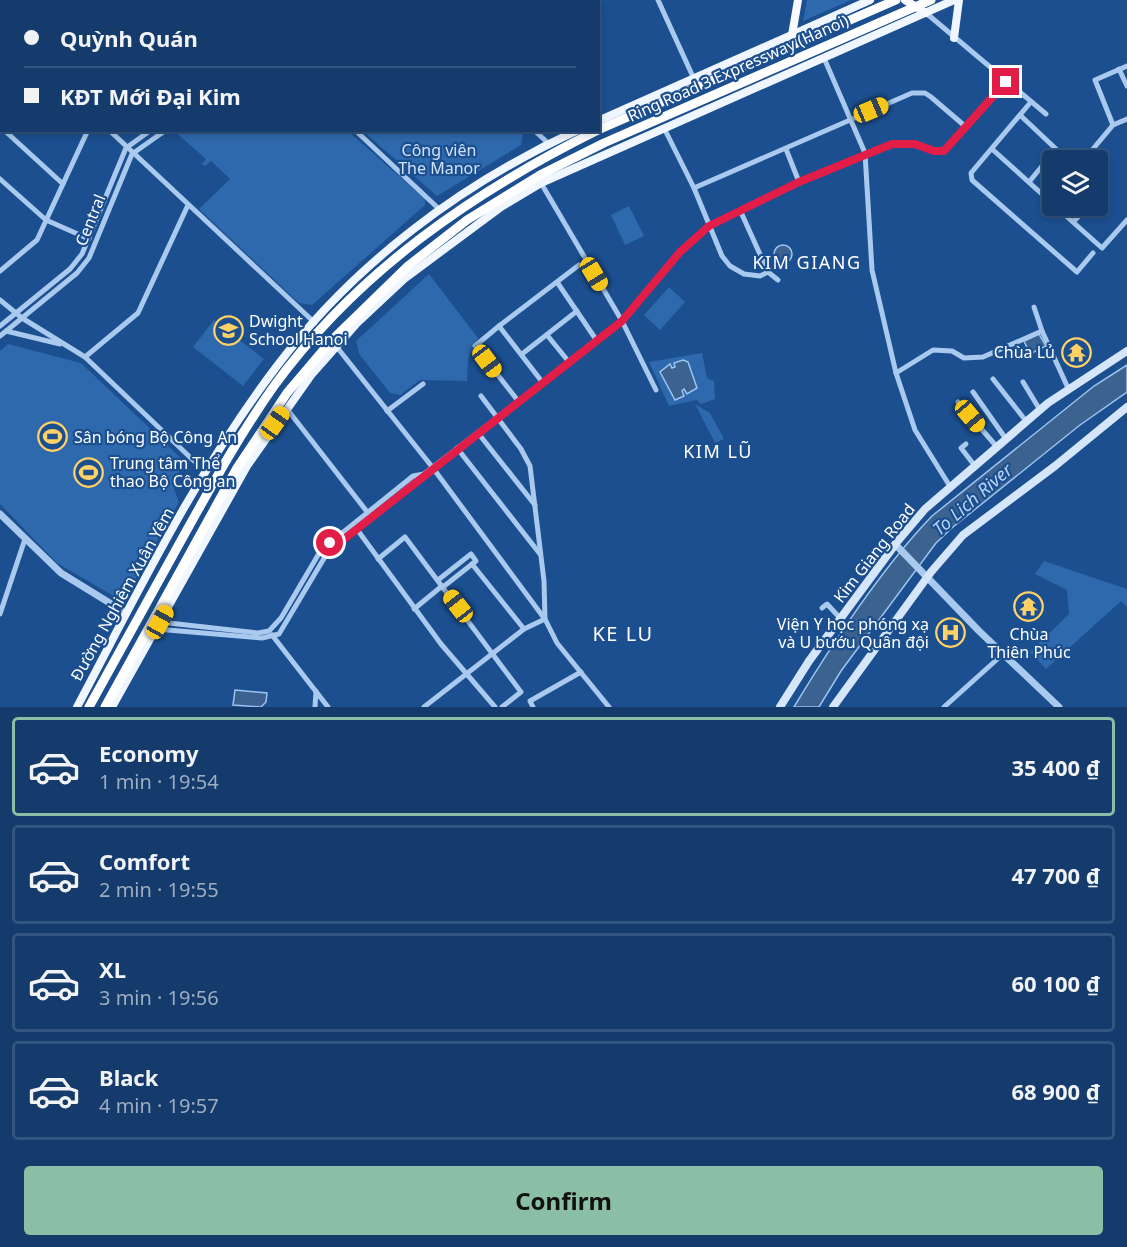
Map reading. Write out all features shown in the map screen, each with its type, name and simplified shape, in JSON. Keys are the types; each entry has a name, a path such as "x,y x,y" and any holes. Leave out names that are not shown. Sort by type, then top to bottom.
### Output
{"highway":[{"path":"792,35 798,0"},
{"name":"Ring Road 3 Expressway (Hanoi)","path":"600,129 896,0"},
{"path":"905,0 926,13"},
{"path":"919,0 926,13"},
{"name":"Ring Road 3 Expressway (Hanoi)","path":"105,707 237,468 287,393 339,332 408,266 467,220 540,175 604,143 931,0"},
{"name":"Ring Road 3 Expressway (Hanoi)","path":"89,707 225,461 276,384 322,330 359,292 428,231 504,180 594,132"}],"main road":[{"path":"89,685 98,696 114,703 247,466 286,407 336,346 404,279 460,236 541,183 956,0 954,38"},
{"path":"600,120 867,1"},
{"name":"Đường Nghiêm Xuân Yêm","path":"76,707 126,613 244,413 277,365 315,322 397,241 479,182 574,132"},
{"path":"439,209 460,236"},
{"name":"Kim Giang Road","path":"780,707 840,618 925,509 1026,421 1068,388 1127,351"},
{"path":"833,707 925,574 963,535 1127,407"}],"street":[{"path":"658,0 694,78"},
{"path":"926,13 1030,104 1046,114"},
{"path":"824,58 865,153 872,270 896,373 915,430 951,488"},
{"path":"1113,125 1095,80 1127,66"},
{"path":"1119,69 1127,86"},
{"path":"230,632 269,632 281,618 310,571 332,545 418,482 424,474 622,321 680,252 709,226 799,182 865,153 892,144 915,144 934,151 944,151 1006,82"},
{"path":"694,188 912,93 931,97 966,127"},
{"path":"1030,104 971,173 974,184 1077,272 1093,253"},
{"path":"1020,115 1055,150"},
{"path":"1093,149 1113,125 1127,119"},
{"path":"664,128 730,266 752,276 768,272"},
{"path":"6,132 63,184"},
{"path":"0,271 37,240 87,132"},
{"path":"111,132 315,322"},
{"path":"126,148 148,132"},
{"path":"132,154 163,132"},
{"path":"357,132 439,209"},
{"path":"536,132 549,144"},
{"name":"Central","path":"0,326 70,268 82,254 126,148"},
{"path":"786,149 799,182"},
{"path":"992,150 1042,194"},
{"name":"Central","path":"0,336 77,273 89,258 132,154"},
{"path":"1029,182 1042,166"},
{"path":"0,178 46,220 88,239"},
{"path":"541,183 622,321 656,390"},
{"path":"85,357 138,313 188,205"},
{"path":"740,210 768,272 778,280"},
{"path":"1066,216 1102,248 1127,220"},
{"path":"1073,222 1079,216"},
{"path":"519,402 476,346 579,266"},
{"path":"557,282 597,341"},
{"path":"0,300 22,318 85,357 194,461"},
{"path":"1034,307 1042,331 1068,388"},
{"path":"522,354 577,311"},
{"path":"499,326 543,383"},
{"path":"6,331 64,345"},
{"path":"896,373 931,350 952,351 964,358 983,357 1042,331"},
{"path":"547,335 569,362"},
{"path":"336,346 433,468 545,619 557,643 609,707"},
{"path":"993,379 1026,421"},
{"path":"1023,382 1040,410"},
{"path":"387,411 423,384"},
{"path":"973,392 1006,439"},
{"path":"481,396 527,459 541,556 545,619"},
{"path":"958,402 997,447"},
{"path":"286,407 368,513"},
{"path":"478,433 535,505"},
{"path":"966,444 962,448 975,466"},
{"path":"458,448 541,556"},
{"path":"355,527 368,513 413,476 424,474"},
{"path":"413,476 418,482"},
{"path":"0,514 61,573 126,613"},
{"path":"355,527 414,609 465,674 495,707"},
{"path":"378,559 405,537 494,652 521,692 502,707"},
{"path":"0,614 25,539"},
{"path":"897,547 1059,707"},
{"path":"414,609 476,561 471,554 438,580"},
{"path":"472,564 525,629"},
{"path":"456,566 461,573"},
{"path":"158,625 273,637 282,630 310,571"},
{"path":"822,609 827,604 840,618"},
{"path":"423,707 525,629 545,619"},
{"path":"269,632 328,707"},
{"path":"944,707 1003,654"},
{"path":"533,707 530,702 581,672"},
{"path":"315,707 316,691"}],"green space":[{"path":"807,0 851,0 803,21"},
{"path":"175,132 349,132 425,199 425,205 312,305 299,303 199,209 230,179 211,161 205,166 202,164 206,159"},
{"name":"Công viên The Manor","path":"364,132 521,132 523,134 521,145 437,196"},
{"path":"629,206 644,236 625,245 611,215"},
{"path":"429,274 478,338 468,359 467,381 420,380 400,395 390,393 359,354 356,341"},
{"path":"669,287 685,302 660,330 644,315"},
{"path":"214,320 264,359 243,386 193,347"},
{"name":"Trung tâm Thể thao Bộ Công an","path":"8,344 81,363 185,462 172,483 179,502 127,594 117,598 57,563 0,504 0,351"},
{"path":"702,353 707,378 714,381 715,399 701,404 697,400 669,406 649,362"},
{"path":"695,404 710,413 724,439 715,443"},
{"path":"1044,561 1127,589 1127,607 1121,601 1046,669 1030,652 1069,614 1067,590 1035,574"}],"water":[{"path":"779,245 787,245 792,250 790,261 779,263 774,258 774,250"},
{"path":"1039,334 1046,346 1030,354 1024,341"},
{"path":"683,360 688,362 697,388 687,394 684,389 682,391 684,396 675,400 660,372 670,364 672,368 675,367 674,363"},
{"name":"To Lich River","path":"1127,365 1127,392 1080,425 936,543 841,671 819,707 794,707 824,658 876,583 932,516 1094,386"},
{"path":"235,690 267,693 266,702 261,707 233,705"}],"place":[{"name":"Dwight School Hanoi","path":"228,330"},
{"name":"Chùa Lủ","path":"1076,352"},
{"name":"Sân bóng Bộ Công An","path":"53,437"},
{"name":"Trung tâm Thể thao Bộ Công an","path":"89,472"},
{"name":"Chùa Thiên Phúc","path":"1029,606"},
{"name":"Viện Y học phóng xạ và U bướu Quân đội","path":"950,633"}],"district":[{"name":"KIM GIANG","path":"807,262"},
{"name":"KIM LŨ","path":"718,451"},
{"name":"KE LU","path":"623,633"}],"route":[{"path":"330,543 334,547 418,482 424,474 622,321 680,252 694,237 709,226 799,182 865,153 892,144 915,144 934,151 944,151 1006,82"}]}
